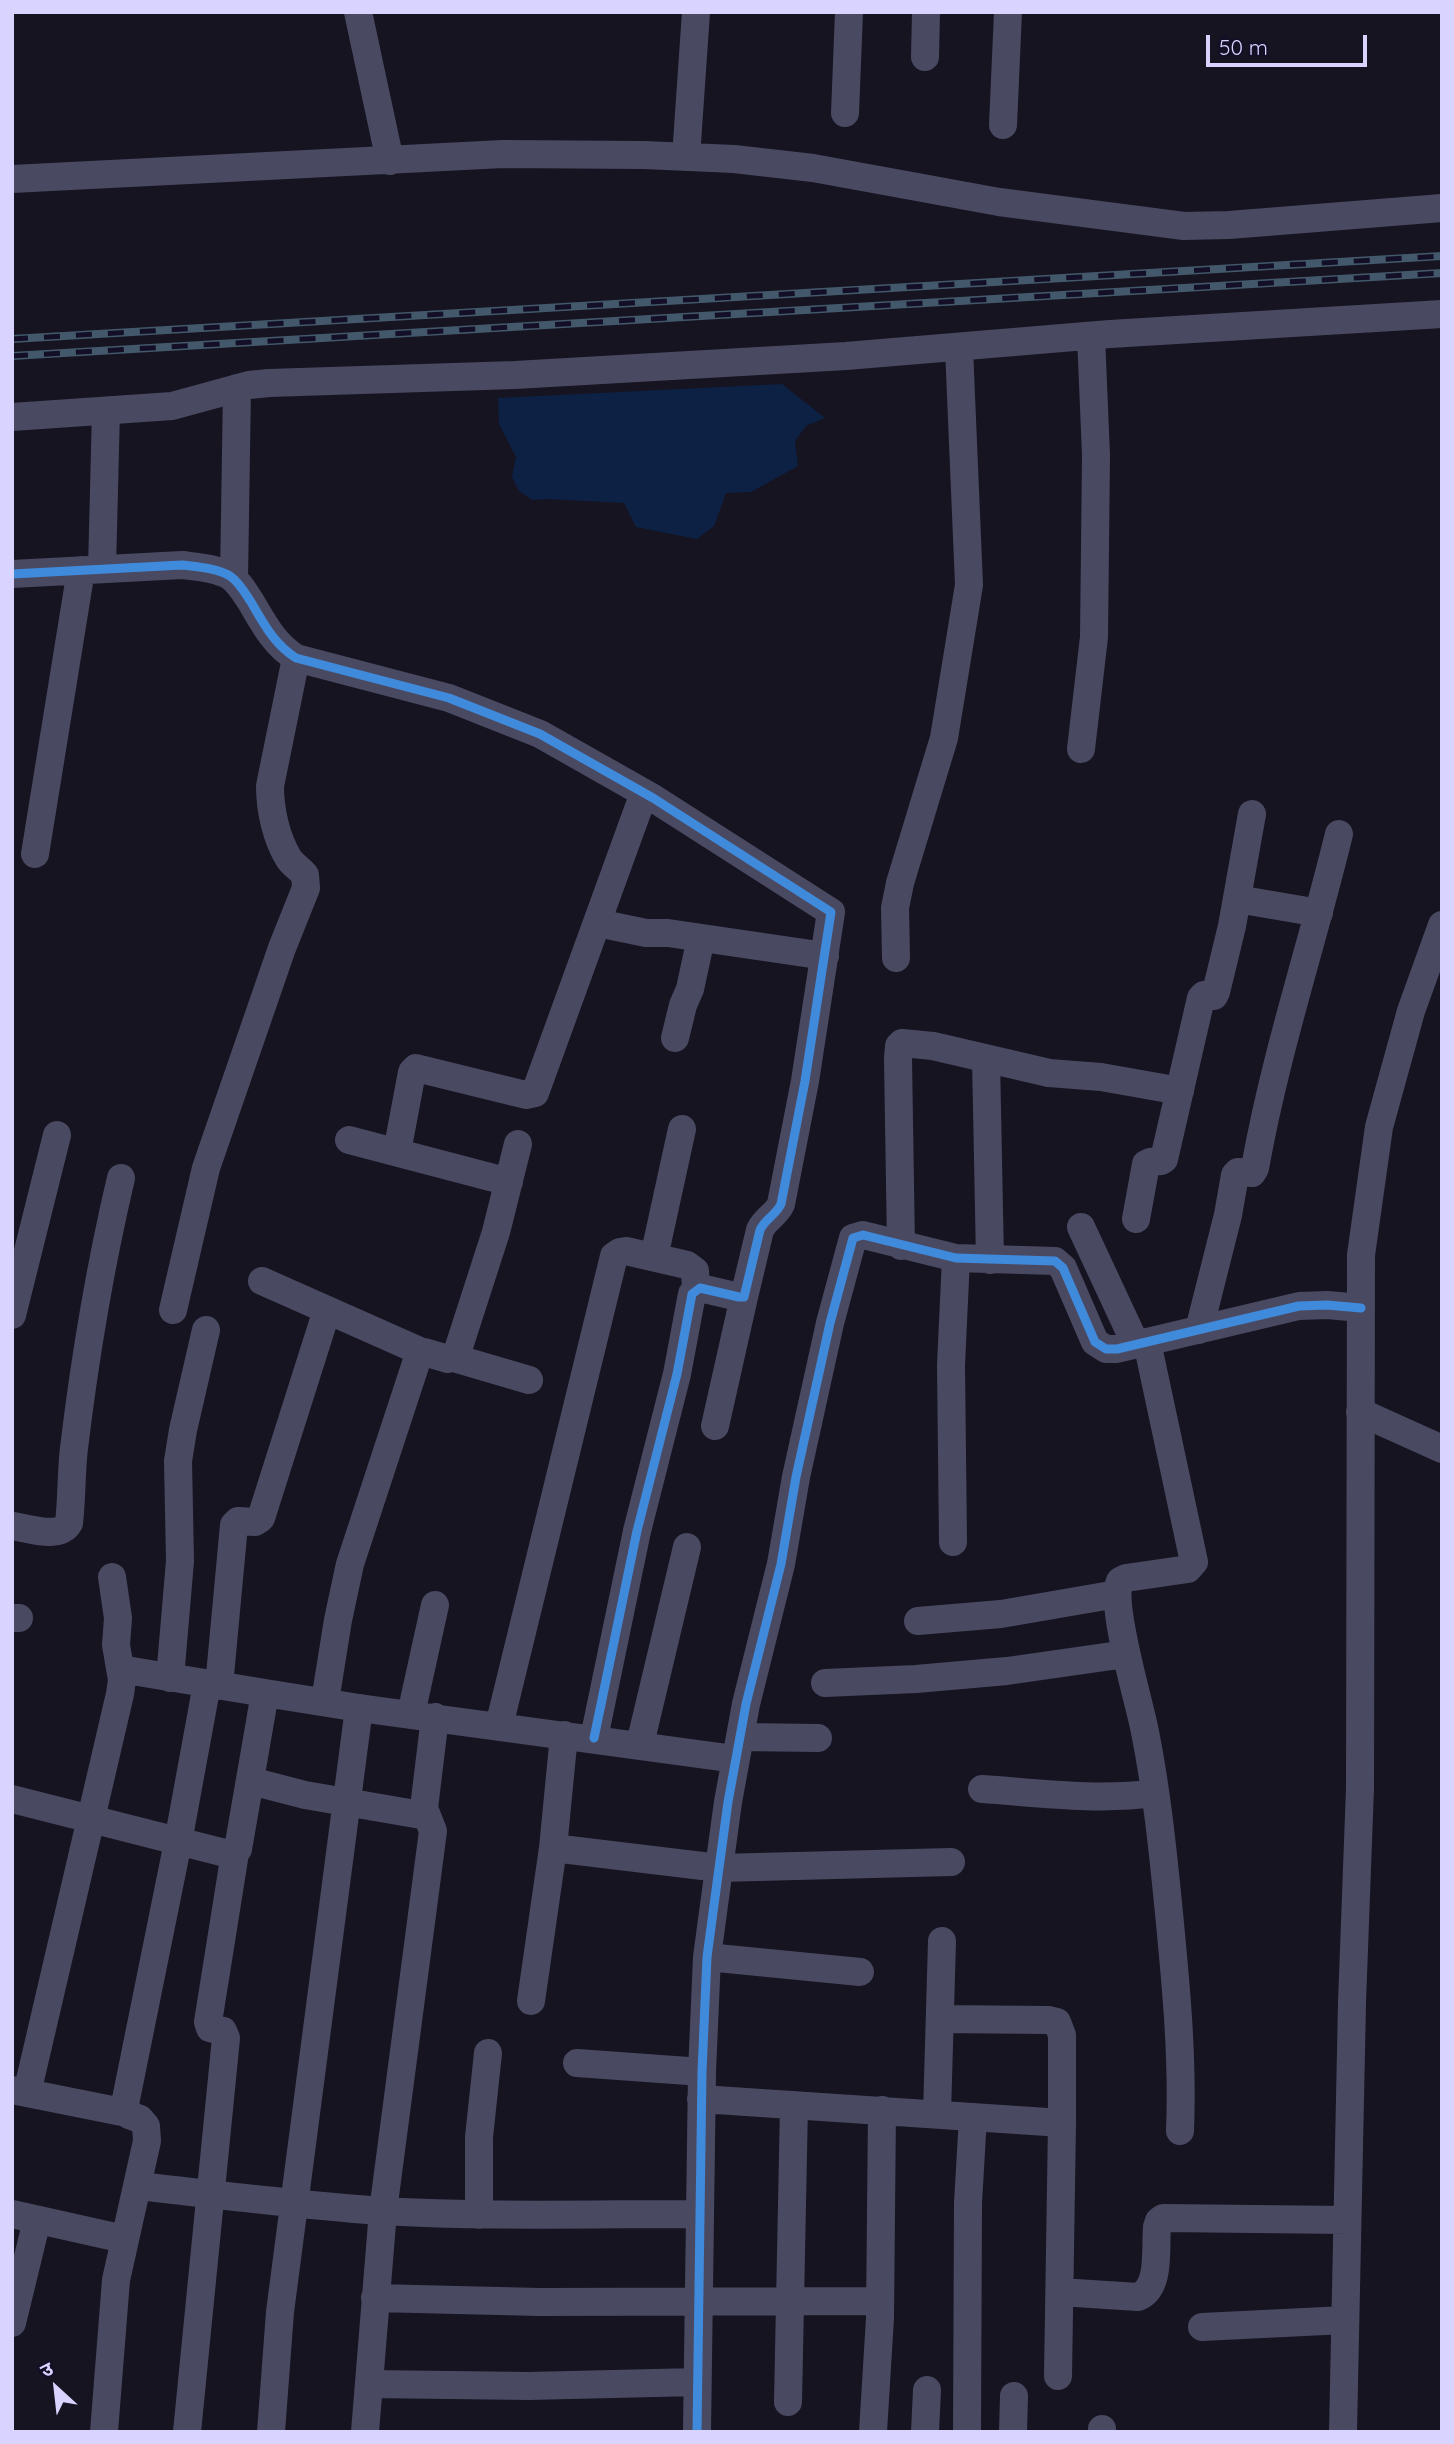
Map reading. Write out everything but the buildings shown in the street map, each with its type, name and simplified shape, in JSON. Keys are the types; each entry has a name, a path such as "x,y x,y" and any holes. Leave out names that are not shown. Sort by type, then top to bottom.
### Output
{"street":[{"path":"358,12 390,161"},
{"path":"686,157 696,12"},
{"path":"845,113 849,12"},
{"path":"925,57 926,12"},
{"path":"1003,125 1008,12"},
{"path":"12,179 503,154 686,157 734,159 813,168 999,202 1184,226 1229,225 1442,208"},
{"path":"12,417 172,406 237,388 269,383 515,375 959,348 1091,336 1442,314"},
{"path":"1082,749 1094,624 1096,455 1091,336"},
{"path":"896,958 895,908 900,883 944,738 969,585 959,348"},
{"path":"234,578 237,388"},
{"path":"35,854 91,569 106,411"},
{"path":"12,574 182,565 222,572 234,578 282,649 296,657 449,698 540,734 644,793 828,909 832,916 782,1204 765,1220 760,1230 715,1426"},
{"path":"173,1310 206,1168 282,948 306,888 305,875 292,863 285,850 273,817 270,798 270,786 296,657"},
{"path":"397,1152 412,1072 416,1068 526,1095 535,1093 644,793"},
{"path":"1136,1219 1146,1167 1150,1162 1164,1159 1201,998 1204,995 1214,996 1216,992 1237,899 1252,814"},
{"path":"1199,1330 1228,1215 1235,1175 1238,1172 1252,1173 1255,1168 1275,1074 1339,834"},
{"path":"1237,899 1319,913"},
{"path":"598,923 646,933 664,932 825,956"},
{"path":"1343,2432 1360,1788 1361,1255 1379,1127 1411,1011 1442,925"},
{"path":"675,1038 690,989 701,938"},
{"path":"901,1246 899,1046 907,1043 933,1046 1049,1073 1114,1079 1180,1091"},
{"path":"986,1059 990,1260"},
{"path":"654,1257 682,1129"},
{"path":"12,1315 57,1135"},
{"path":"349,1140 509,1182"},
{"path":"454,1358 496,1232 518,1144"},
{"path":"12,1526 56,1533 65,1530 69,1523 73,1451 106,1244 121,1178"},
{"path":"1081,1227 1142,1343 1194,1562 1188,1569 1126,1578 1120,1581 1117,1594 1126,1654 1145,1730 1155,1793 1181,2042 1180,2131"},
{"path":"697,2432 702,2086 707,1957 738,1748 782,1564 796,1477 830,1323 851,1243 857,1235 863,1235 956,1258 1050,1260 1059,1263 1095,1342 1106,1349 1117,1349 1299,1306 1360,1308"},
{"path":"499,1726 611,1264 614,1256 620,1252 692,1267 697,1277 677,1374 637,1531 593,1738"},
{"path":"953,1542 951,1414 956,1258"},
{"path":"262,1282 422,1352 454,1358 529,1380"},
{"path":"696,1289 744,1297"},
{"path":"127,2113 125,2100 213,1685 234,1525 238,1521 255,1521 261,1518 327,1310"},
{"path":"170,1678 180,1561 178,1461 206,1330"},
{"path":"325,1701 350,1564 422,1352"},
{"path":"1360,1412 1442,1449"},
{"path":"640,1744 687,1547"},
{"path":"104,2432 116,2280 138,2186 147,2128 144,2122 127,2113 19,2092 120,1694 116,1645 118,1618 112,1577"},
{"path":"918,1621 1001,1615 1117,1594"},
{"path":"365,2432 394,2109 433,1831 424,1808 423,1716 435,1605"},
{"path":"825,1683 994,1672 1126,1654"},
{"path":"120,1669 359,1708 640,1744 738,1748 818,1738"},
{"path":"187,2432 226,2038 223,2031 210,2028 208,2022 235,1853 251,1781 265,1693"},
{"path":"271,2432 280,2312 359,1708"},
{"path":"531,2001 553,1847 564,1735"},
{"path":"251,1781 305,1795 427,1816"},
{"path":"982,1789 1099,1797 1155,1793"},
{"path":"12,1799 178,1842 229,1854 235,1853"},
{"path":"553,1847 719,1868 951,1862"},
{"path":"937,2114 942,1941"},
{"path":"707,1957 860,1972"},
{"path":"940,2020 1049,2020 1057,2022 1062,2035 1058,2376"},
{"path":"479,2214 479,2137 488,2053"},
{"path":"578,2063 794,2105 1062,2123"},
{"path":"788,2402 794,2105"},
{"path":"873,2432 880,2301 882,2110"},
{"path":"967,2432 968,2203 973,2117"},
{"path":"138,2186 383,2211 700,2214"},
{"path":"12,2323 25,2217 124,2239"},
{"path":"1060,2292 1138,2297 1147,2294 1154,2277 1157,2227 1163,2218 1347,2220"},
{"path":"375,2298 540,2302 880,2301"},
{"path":"1202,2327 1345,2320"},
{"path":"369,2385 529,2386 697,2382"},
{"path":"925,2432 927,2390"},
{"path":"1013,2432 1014,2396"}],"water":[{"path":"782,384 825,418 806,426 795,441 798,466 751,492 726,493 714,526 697,539 636,527 624,503 532,500 519,491 512,477 516,457 499,424 498,398"}],"railway":[{"path":"12,339 1442,256"},
{"path":"12,356 1442,273"}],"cycle path":[{"path":"12,574 182,565 225,573 242,588 276,640 296,658 449,698 540,734 653,798 831,912 805,1081 781,1204 760,1230 744,1297 700,1288 692,1294 677,1374 637,1531 594,1738"},
{"path":"697,2432 702,2072 707,1957 728,1802 746,1704 781,1564 796,1477 830,1323 853,1238 863,1235 956,1258 1055,1261 1063,1268 1095,1342 1106,1349 1117,1349 1299,1306 1361,1308"}]}
